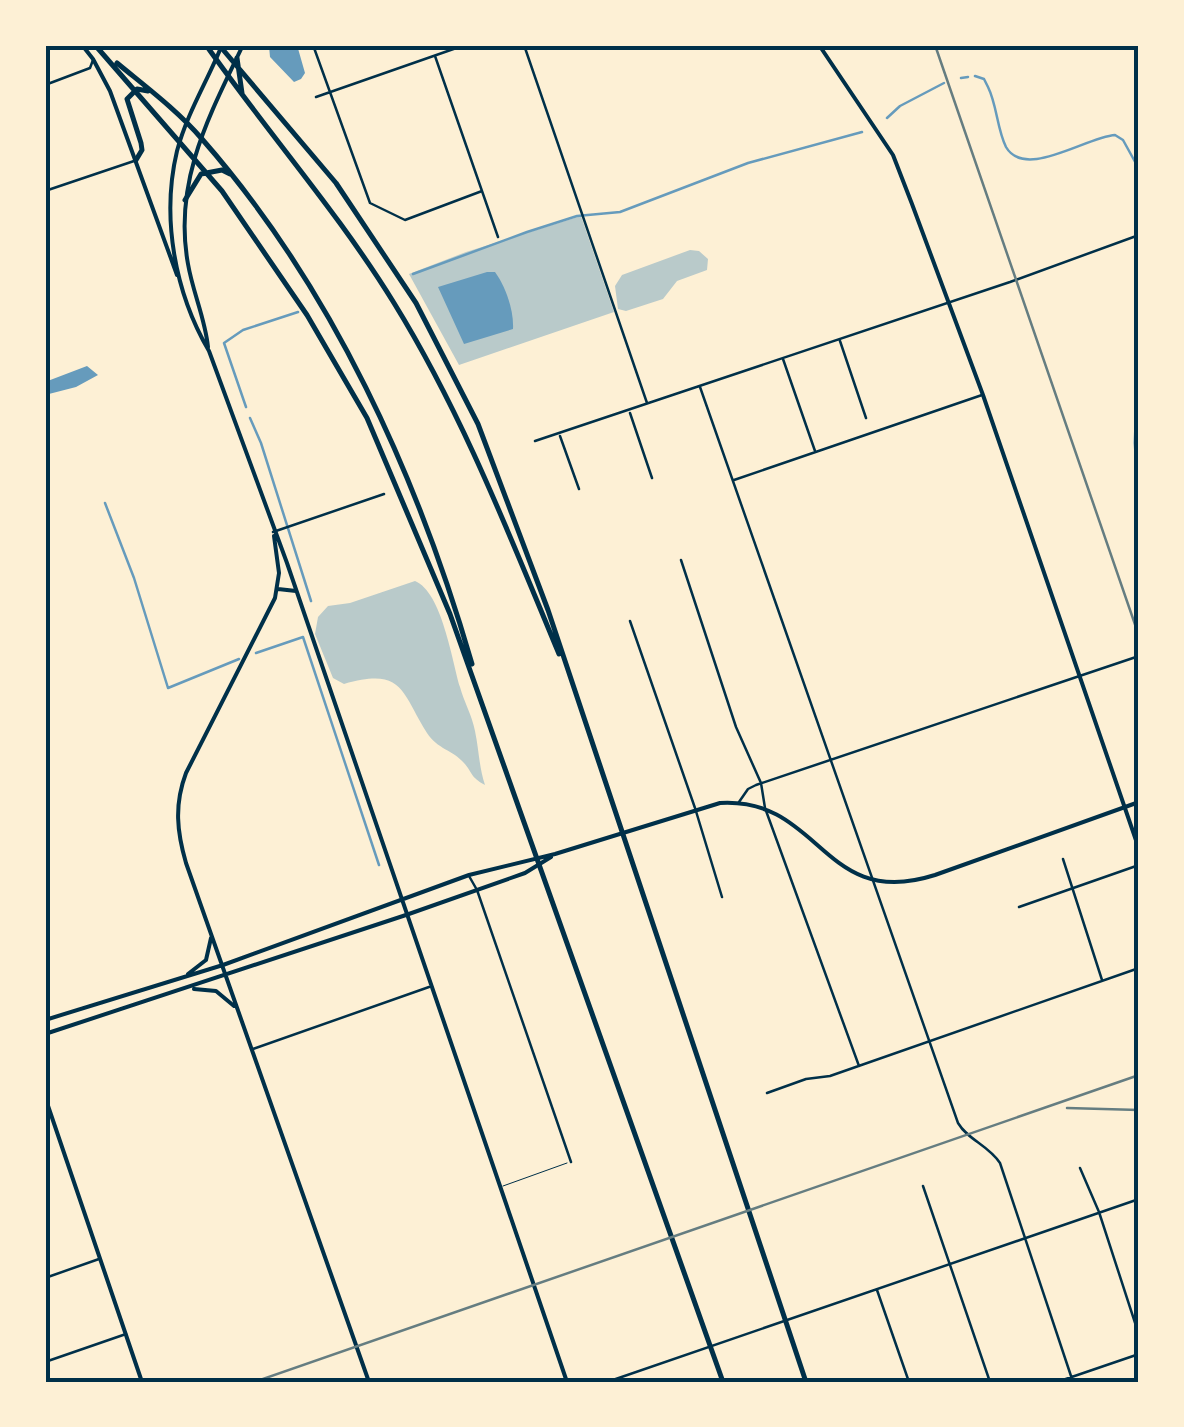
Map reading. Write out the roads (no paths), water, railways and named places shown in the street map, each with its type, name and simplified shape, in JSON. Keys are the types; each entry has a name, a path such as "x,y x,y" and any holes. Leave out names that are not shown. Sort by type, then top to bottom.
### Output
{"highway":[{"path":"94,45 200,136 290,258 335,332 399,457 436,546 483,705"},
{"path":"94,45 222,191 307,315 368,418 419,535 483,705 724,1382"},
{"path":"206,45 356,244 426,357 481,470 574,689"},
{"path":"220,45 336,183 416,304 448,361 505,492 806,1382"},
{"path":"237,58 238,82 245,100"},
{"path":"136,160 141,143 127,99 136,89 156,95"},
{"path":"184,200 201,174 222,170 232,175"}],"main road":[{"path":"82,45 110,92 196,328 209,351 296,592 567,1382"},
{"path":"180,286 171,190 186,123 220,45"},
{"path":"209,351 188,267 184,200 200,136 243,45"},
{"path":"819,45 892,155 983,394 1139,849"},
{"path":"273,532 278,589 262,630 186,773 178,798 177,822 182,849 250,1050 369,1382"},
{"path":"278,589 296,592"},
{"path":"45,1020 223,965 469,875 555,854 696,808 739,802 765,808 784,816 842,868 875,881 920,880 1139,802"},
{"path":"45,1034 406,916 525,872 555,854"},
{"path":"184,977 206,960 212,933"},
{"path":"189,988 216,991 237,1009"},
{"path":"45,1097 142,1382"}],"street":[{"path":"313,45 370,204 405,220 482,191"},
{"path":"316,97 465,45"},
{"path":"524,45 648,404"},
{"path":"435,56 498,237"},
{"path":"45,86 90,68 93,59"},
{"path":"45,190 136,160"},
{"path":"535,441 1139,235"},
{"path":"840,340 866,418"},
{"path":"783,359 816,452"},
{"path":"700,387 961,1129 988,1148 1000,1163 1072,1380"},
{"path":"733,481 983,394"},
{"path":"629,411 652,478"},
{"path":"560,434 579,489"},
{"path":"273,532 384,494"},
{"path":"681,560 736,726 761,783 765,808 859,1066"},
{"path":"630,621 696,808 722,897"},
{"path":"739,802 748,788 761,783 1139,656"},
{"path":"1063,859 1103,982"},
{"path":"1019,907 1139,865"},
{"path":"469,875 571,1162"},
{"path":"768,1093 859,1066 1139,968"},
{"path":"250,1050 430,987"},
{"path":"1080,1168 1100,1212 1139,1335"},
{"path":"923,1186 990,1382"},
{"path":"607,1382 1139,1199"},
{"path":"45,1278 100,1258"},
{"path":"877,1290 909,1382"},
{"path":"45,1362 127,1333"},
{"path":"1057,1382 1139,1354"}],"lane":[{"path":"500,1187 571,1162"}],"water":[{"path":"297,45 305,73 294,82 270,57 269,46"},
{"path":"495,272 503,285 513,329 464,344 438,287"},
{"path":"87,366 98,375 76,387 45,395 45,382"}],"waterway":[{"path":"975,76 984,79 1003,140 1015,156 1041,158 1115,135 1123,140 1139,169"},
{"path":"961,78 968,77"},
{"path":"887,118 900,106 944,83"},
{"path":"413,274 577,216 620,212 748,163 862,132"},
{"path":"246,407 224,343 243,330 298,312"},
{"path":"250,418 311,601"},
{"path":"105,503 134,578 168,688 239,659"},
{"path":"256,653 303,637 379,865"}],"railway":[{"path":"935,45 1139,636"},
{"path":"254,1382 1139,1075"},
{"path":"1067,1108 1139,1110"}]}
